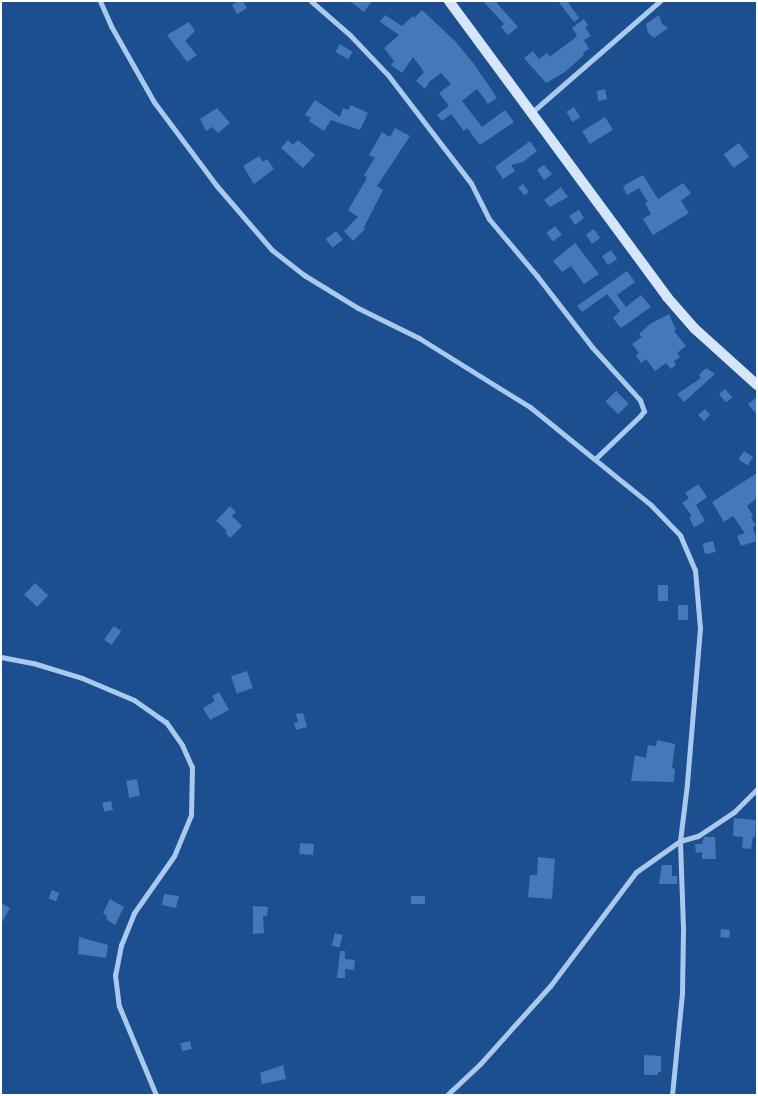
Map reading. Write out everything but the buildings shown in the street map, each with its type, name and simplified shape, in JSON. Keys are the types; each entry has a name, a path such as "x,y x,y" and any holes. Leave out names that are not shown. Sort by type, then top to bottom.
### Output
{"main road":[{"path":"448,1 667,297 694,328 757,385"}],"street":[{"path":"100,1 111,26 154,102 216,185 272,250 304,275 358,308 418,338 522,402 651,504 680,535 695,570 700,628 687,784 680,841 683,928 682,993 672,1095"},
{"path":"311,1 350,35 388,75 471,183 488,219 537,276 592,347 640,400 644,411 595,459"},
{"path":"530,113 660,1"},
{"path":"1,656 33,663 82,678 134,700 166,722 182,745 192,768 191,815 174,856 134,914 121,945 116,975 120,1006 156,1095"},
{"path":"447,1095 480,1064 550,986 636,872 680,841 698,836 734,812 757,790"}]}
